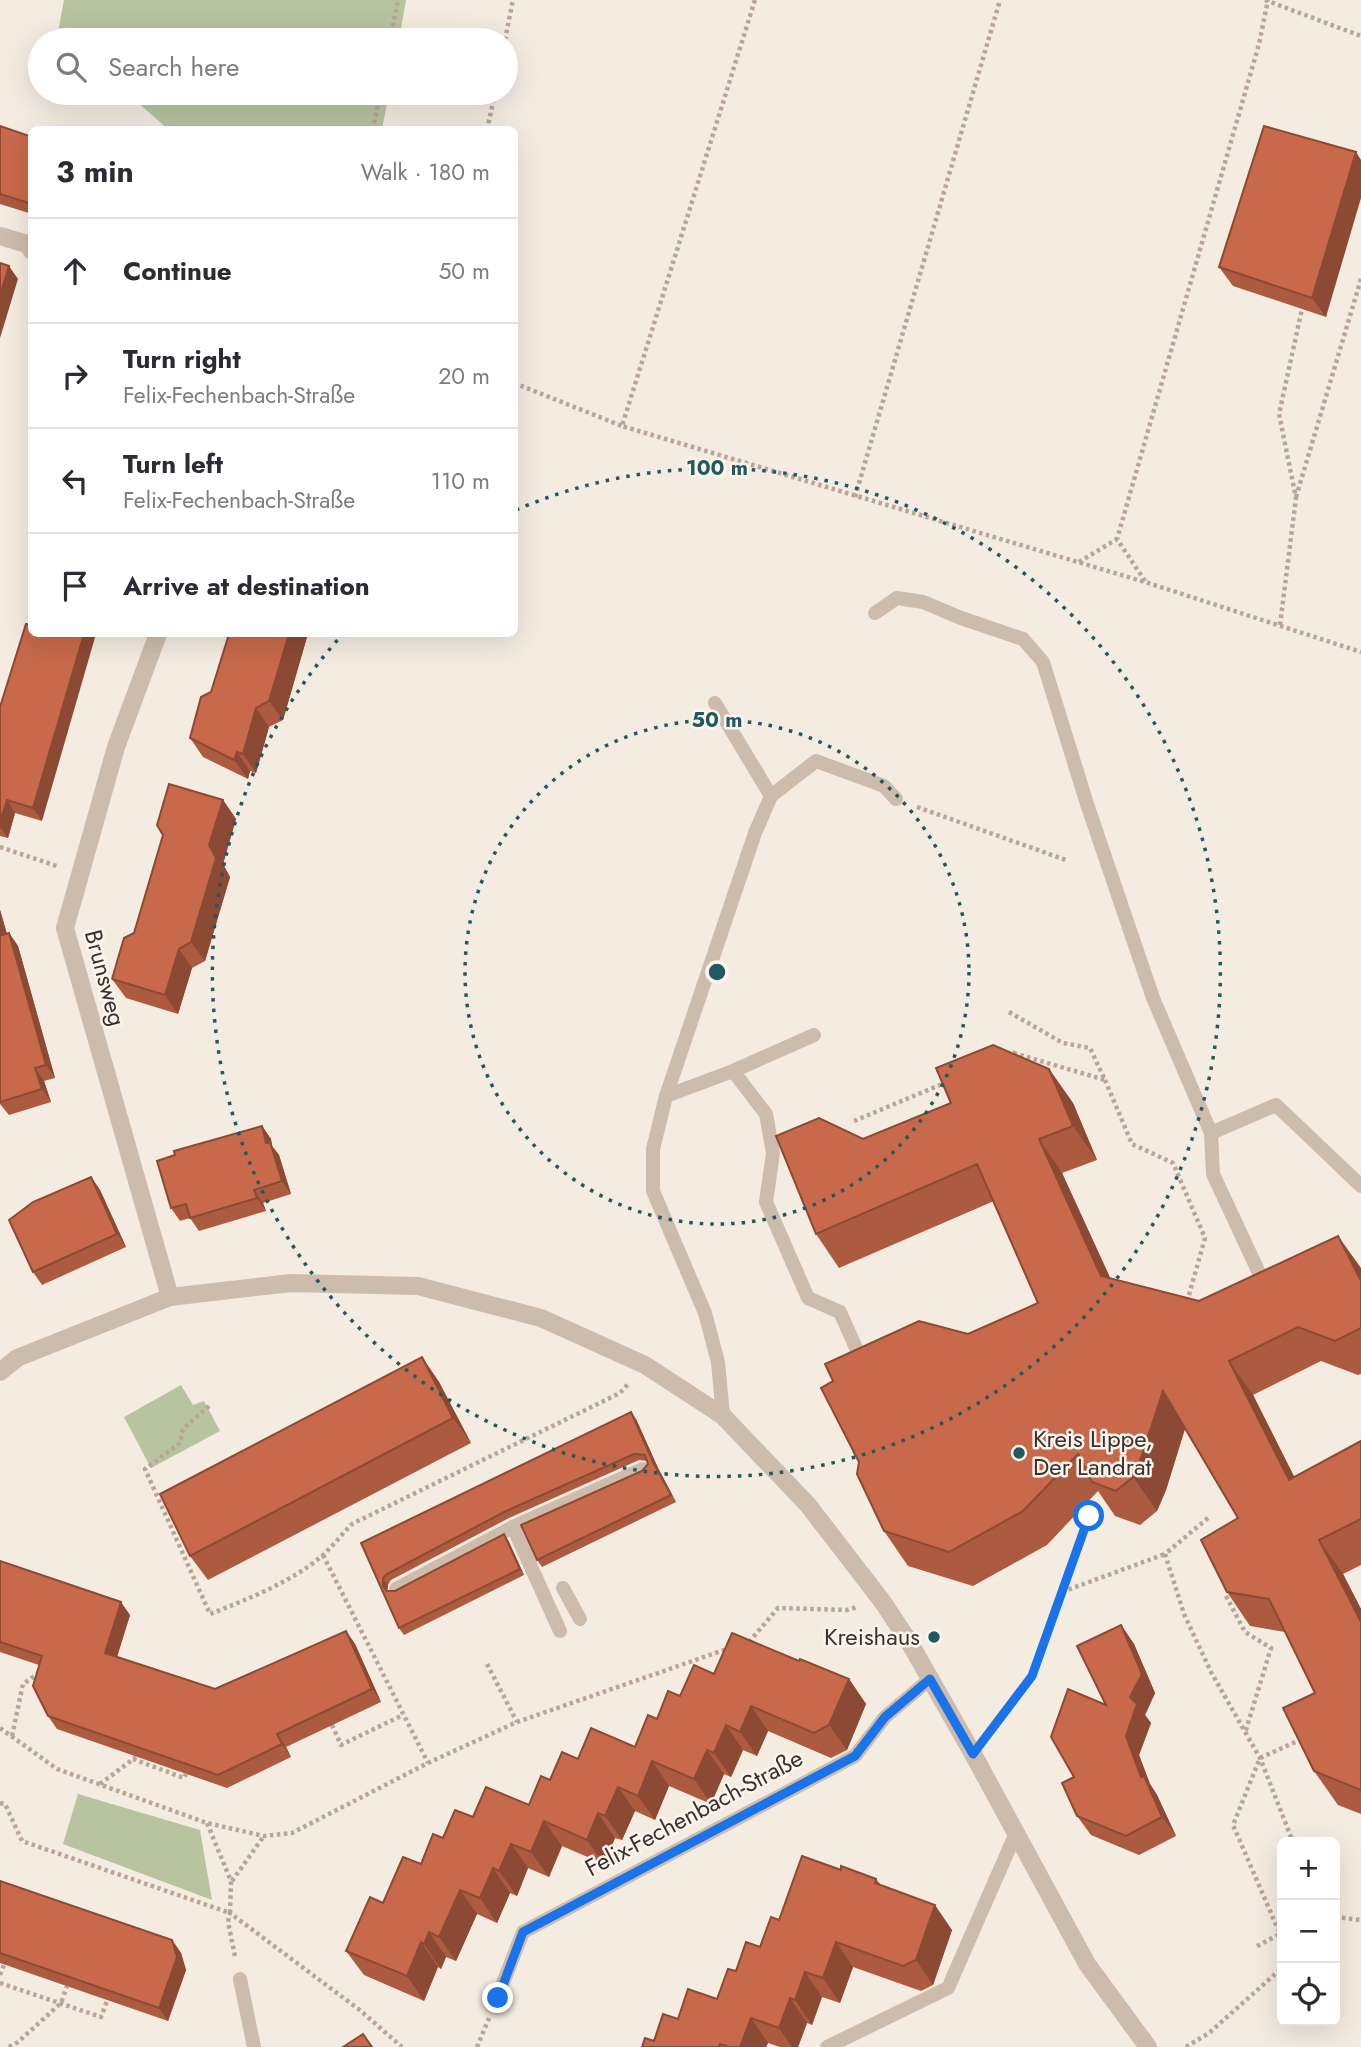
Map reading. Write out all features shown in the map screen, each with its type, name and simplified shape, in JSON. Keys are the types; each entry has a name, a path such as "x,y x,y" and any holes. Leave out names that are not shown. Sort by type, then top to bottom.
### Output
{"street":[{"path":"0,236 28,245"},
{"name":"Brunsweg","path":"157,637 116,747 65,928 170,1297"},
{"path":"0,1372 17,1358 170,1297 291,1283 418,1286 541,1318 645,1365 723,1416 808,1505 882,1601 973,1754 1087,1964 1148,2047"}],"lane":[{"path":"875,613 897,598 923,602 1023,639 1043,662 1087,804 1153,998 1211,1133 1213,1174 1267,1291"},
{"path":"715,703 771,796"},
{"path":"723,1416 718,1362 705,1313 653,1191 653,1149 666,1097 755,833 771,796 816,761 884,786 896,799"},
{"path":"666,1097 814,1035"},
{"path":"733,1071 766,1114 773,1153 766,1202 808,1298 839,1312 867,1373"},
{"path":"1211,1133 1276,1105 1361,1186"},
{"path":"396,1589 513,1527 643,1469"},
{"path":"513,1527 560,1631"},
{"path":"563,1588 580,1619"},
{"name":"Felix-Fechenbach-Straße","path":"498,1998 523,1932 855,1756 885,1717 930,1679"},
{"path":"827,2047 948,1988 1016,1833"},
{"path":"240,1979 254,2047"}],"path":[{"path":"392,28 398,0"},
{"path":"507,28 513,0"},
{"path":"622,426 755,0"},
{"path":"855,497 999,0"},
{"path":"1079,562 1117,539 1259,44 1267,0 1361,36"},
{"path":"374,126 378,105"},
{"path":"488,126 492,105"},
{"path":"1280,625 1296,498 1361,279"},
{"path":"1296,498 1279,414 1302,309"},
{"path":"518,385 622,426 1145,582 1361,652"},
{"path":"1117,539 1145,582"},
{"path":"896,799 1066,860"},
{"path":"0,847 32,857"},
{"path":"1009,1012 1063,1042 1090,1048 1132,1144 1173,1163 1205,1238 1184,1312"},
{"path":"1002,1058 1014,1053 1105,1080"},
{"path":"854,1121 953,1079"},
{"path":"209,1406 183,1429 180,1443 145,1469 210,1614 239,1603 306,1568 323,1555 352,1524 620,1393 645,1365"},
{"path":"973,1754 1032,1676 1089,1516"},
{"path":"1062,1592 1165,1554 1208,1518"},
{"path":"1165,1554 1187,1620 1211,1672 1260,1758 1291,1837"},
{"path":"323,1555 428,1763"},
{"path":"1226,1595 1245,1632 1271,1648 1245,1733"},
{"path":"0,1728 57,1769 207,1823 264,1836 292,1832 428,1763 517,1722 752,1641 778,1608 846,1610 882,1601"},
{"path":"487,1664 517,1722"},
{"path":"12,1736 23,1684 46,1668"},
{"path":"332,1725 341,1745 403,1715"},
{"path":"1277,1927 1233,1825 1260,1758 1304,1738"},
{"path":"99,1784 134,1758 184,1778 186,1774"},
{"path":"0,1803 5,1804 22,1841 230,1913 361,2011 402,2047"},
{"path":"207,1823 231,1881 228,1922 240,1979"},
{"path":"231,1881 264,1836"},
{"path":"1340,1918 1361,1920"},
{"path":"1257,1946 1277,1936"},
{"path":"0,1975 4,1965"},
{"path":"1186,2047 1209,2033 1277,1972"},
{"path":"0,1983 101,2017 107,2000"},
{"path":"9,2047 61,2003 67,1986"}],"green space":[{"path":"64,0 406,0 401,28 59,28"},
{"path":"141,105 387,105 383,126 164,126"},
{"path":"181,1385 193,1405 204,1401 220,1431 151,1468 124,1417"},
{"path":"78,1794 200,1830 212,1900 63,1844"}],"building":[{"path":"0,126 28,136 28,203 0,194"},
{"path":"1264,126 1356,152 1312,298 1219,267"},
{"path":"0,263 9,266 0,295"},
{"path":"26,624 28,637 83,637 33,808 7,800 0,822 0,707"},
{"path":"228,637 288,637 269,701 256,708 243,754 237,752 234,760 190,738 201,697 211,692"},
{"path":"169,784 223,800 209,845 216,858 191,942 179,949 165,995 112,979 124,938 134,933 163,835 157,825"},
{"path":"0,928 2,935 9,933 46,1065 35,1068 42,1089 0,1102"},
{"name":"Kreis Lippe, Der Landrat","path":"993,1045 1049,1069 1073,1126 1039,1139 1101,1276 1199,1301 1338,1236 1361,1281 1361,1328 1335,1341 1298,1327 1229,1361 1289,1480 1361,1441 1361,1519 1319,1540 1361,1622 1361,1790 1314,1771 1283,1708 1315,1693 1269,1599 1227,1592 1201,1540 1238,1518 1163,1391 1133,1477 1116,1491 1092,1482 1078,1454 1023,1511 949,1552 884,1531 857,1474 859,1462 821,1388 833,1381 825,1364 919,1321 968,1334 1038,1303 977,1164 816,1234 776,1136 819,1118 863,1139 951,1103 936,1068"},
{"path":"262,1126 282,1181 254,1190 257,1198 190,1218 186,1204 171,1208 157,1161 175,1155 174,1151"},
{"path":"91,1177 117,1234 33,1272 9,1220 33,1202"},
{"path":"422,1357 453,1418 190,1556 160,1494"},
{"path":"631,1412 671,1495 537,1560 521,1525 642,1471 648,1464 645,1455 634,1454 504,1512 387,1574 383,1578 383,1586 387,1591 395,1591 504,1534 520,1569 399,1628 361,1543"},
{"path":"0,1561 121,1602 105,1653 215,1689 346,1631 372,1689 277,1734 282,1744 218,1775 48,1716 33,1686 42,1656 0,1642"},
{"path":"1121,1625 1142,1674 1130,1697 1137,1704 1126,1736 1141,1777 1144,1776 1162,1817 1126,1836 1077,1816 1062,1783 1074,1777 1051,1737 1068,1689 1106,1705 1077,1646"},
{"path":"732,1633 849,1679 829,1725 814,1733 751,1706 740,1732 726,1725 714,1753 707,1750 694,1779 652,1761 638,1796 618,1787 605,1816 598,1813 587,1840 544,1821 531,1852 511,1844 499,1871 493,1868 480,1898 460,1890 439,1937 429,1932 424,1944 421,1942 407,1976 346,1951 370,1897 383,1903 403,1857 421,1864 433,1834 443,1838 455,1810 473,1817 486,1787 529,1805 541,1776 550,1780 562,1752 578,1759 591,1728 635,1747 648,1715 657,1719 668,1691 680,1696 694,1665 714,1674"},
{"path":"802,1856 841,1870 841,1866 876,1879 875,1883 935,1905 916,1960 903,1966 836,1942 823,1978 805,1972 795,2000 790,1998 779,2028 751,2018 740,2047 720,2044 719,2047 642,2047 645,2038 654,2041 663,2014 678,2019 688,1989 717,1999 728,1969 736,1971 746,1942 760,1947 771,1917 779,1920"},
{"path":"0,1881 172,1940 177,1957 159,2008 0,1953"},
{"path":"363,2034 372,2047 343,2047"}],"place":[{"name":"Kreis Lippe, Der Landrat","path":"1019,1453"},
{"name":"Kreishaus","path":"934,1637"}],"route":[{"path":"498,1998 523,1932 855,1756 885,1717 930,1679 973,1754 1032,1676 1089,1516"}]}
